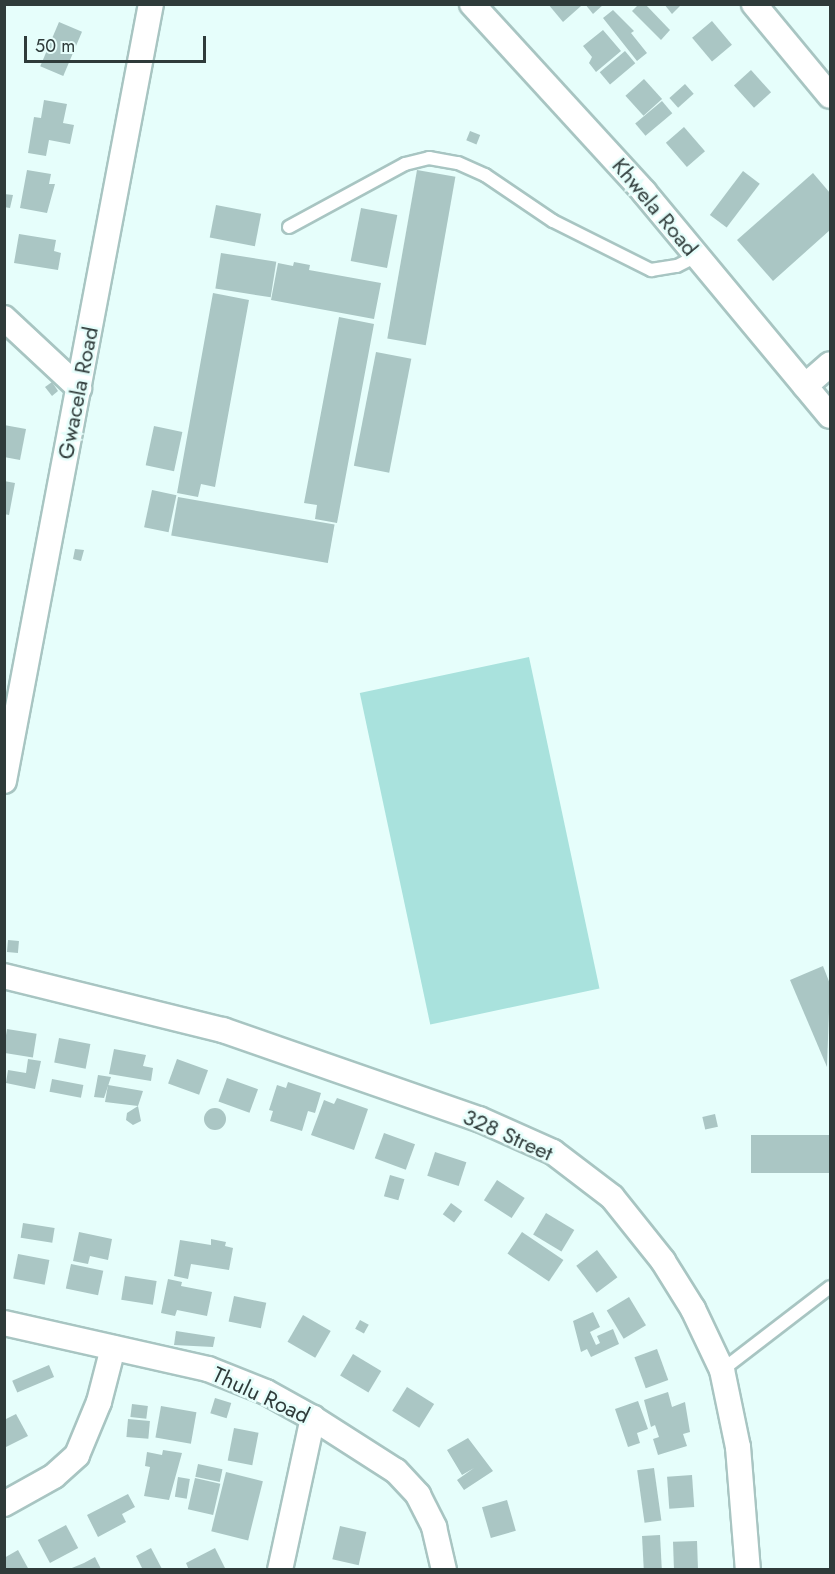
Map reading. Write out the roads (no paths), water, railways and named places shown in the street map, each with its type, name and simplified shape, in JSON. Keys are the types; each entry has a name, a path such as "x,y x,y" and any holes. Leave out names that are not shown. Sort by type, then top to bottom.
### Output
{"street":[{"name":"Gwacela Road","path":"4,781 151,4"},
{"name":"Khwela Road","path":"472,4 644,192 831,416"},
{"path":"754,4 831,96"},
{"path":"4,318 79,388"},
{"path":"805,386 831,364"},
{"name":"328 Street","path":"4,976 223,1030 479,1119 553,1152 612,1197 663,1260 693,1309 722,1370 738,1447 748,1569"},
{"name":"Thulu Road","path":"4,1323 208,1370 266,1392 313,1418 396,1471 418,1495 434,1527 444,1569"},
{"path":"4,1504 54,1476 77,1455 99,1402 113,1348"},
{"path":"280,1569 313,1418"}],"lane":[{"path":"289,227 405,164 429,158 458,163 486,175 554,221 651,270 666,270 697,256"},
{"path":"722,1370 831,1287"}]}
